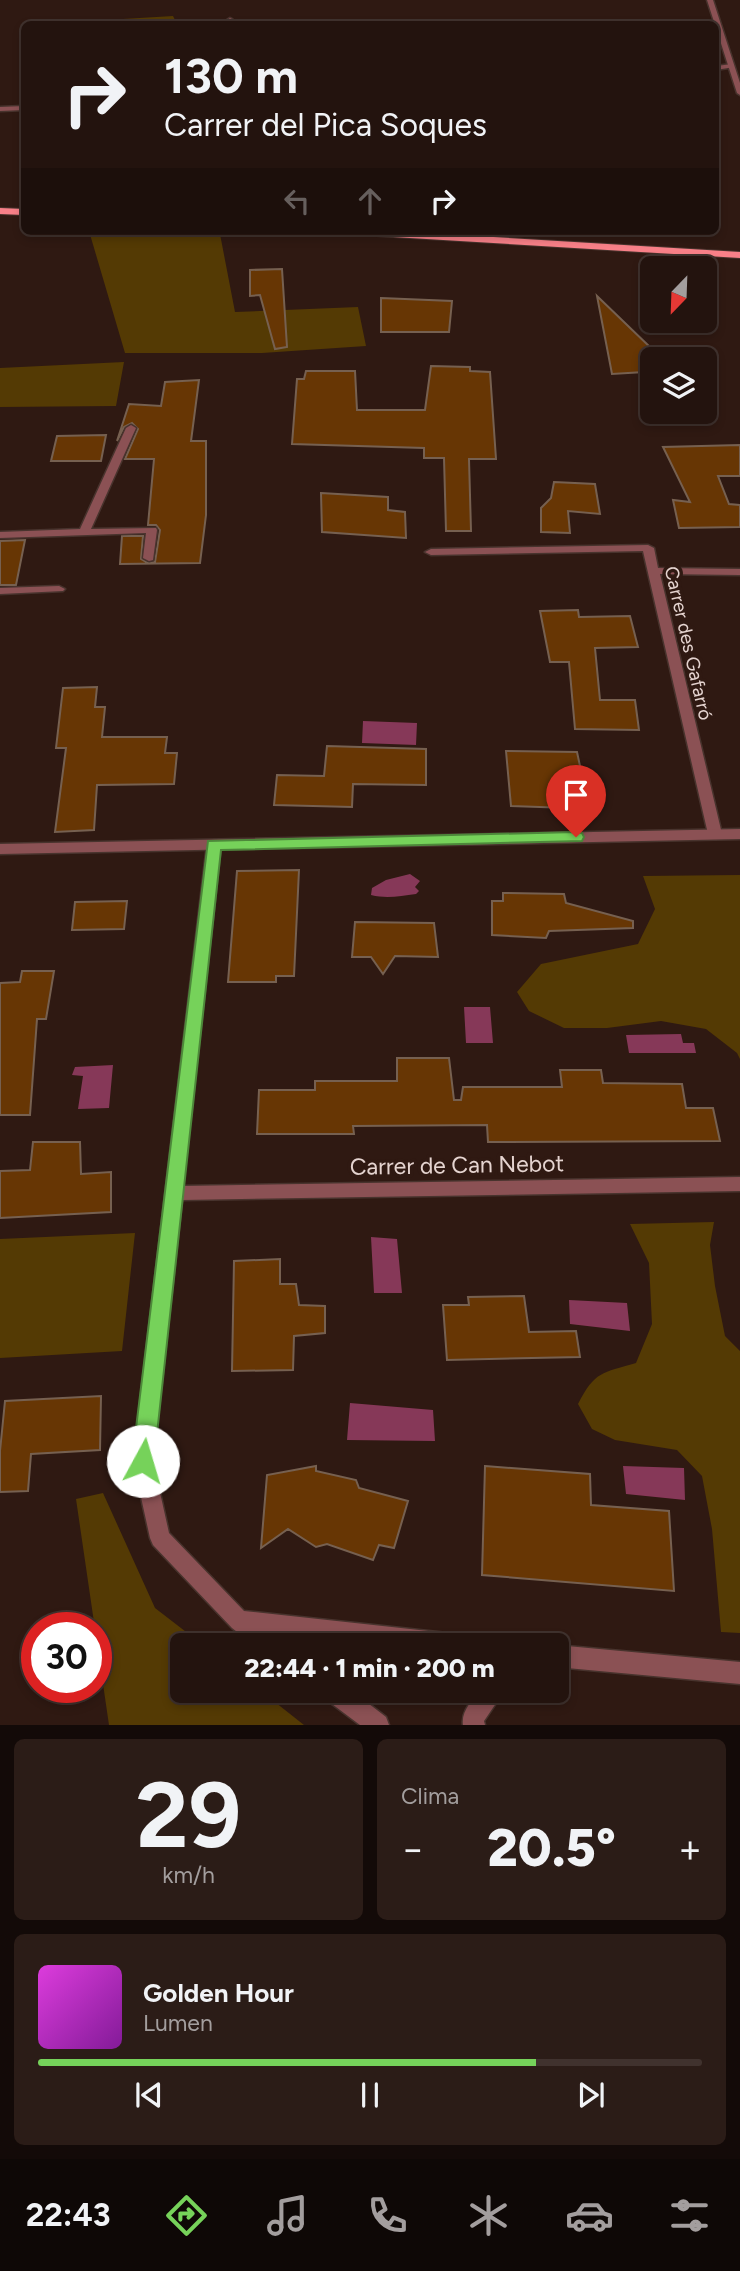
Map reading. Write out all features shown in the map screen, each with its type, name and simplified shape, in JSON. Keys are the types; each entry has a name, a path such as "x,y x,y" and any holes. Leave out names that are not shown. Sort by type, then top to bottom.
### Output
{"main road":[{"path":"0,211 21,212"},
{"path":"409,235 740,255"}],"street":[{"path":"710,0 717,21"},
{"path":"719,27 740,92"},
{"path":"719,68 732,66"},
{"path":"0,109 21,108"},
{"path":"84,532 131,428"},
{"path":"0,535 152,530 149,558"},
{"name":"Carrer des Gafarró","path":"431,552 649,548 715,834"},
{"path":"654,571 740,572"},
{"path":"0,591 59,589"},
{"path":"0,849 740,834"},
{"path":"214,845 143,1461 160,1538 239,1621 256,1633"},
{"name":"Carrer de Can Nebot","path":"174,1193 740,1184"},
{"path":"239,1621 348,1633"},
{"path":"569,1657 740,1673"},
{"path":"349,1703 378,1725"},
{"path":"474,1725 473,1718 484,1703"}],"shaded area":[{"path":"173,16 176,21 89,21"},
{"path":"90,235 220,235 235,312 358,307 366,346 262,353 125,353"},
{"path":"124,362 116,406 0,407 0,368"},
{"path":"363,721 417,723 416,745 362,743"},
{"path":"410,874 420,881 415,887 419,891 416,894 388,897 371,895 372,888 386,880"},
{"path":"740,875 740,1059 737,1053 706,1029 661,1021 607,1028 564,1028 529,1011 517,992 541,964 638,944 655,909 643,876"},
{"path":"464,1007 490,1007 493,1043 466,1043"},
{"path":"681,1034 683,1043 694,1043 696,1053 629,1053 626,1035"},
{"path":"113,1065 109,1108 78,1109 83,1076 72,1075 75,1067"},
{"path":"714,1222 710,1245 725,1336 740,1351 740,1633 721,1632 712,1529 702,1476 677,1450 615,1440 592,1429 578,1404 595,1379 636,1363 652,1324 649,1263 630,1224"},
{"path":"135,1233 122,1351 0,1358 0,1239"},
{"path":"371,1237 397,1239 402,1293 374,1293"},
{"path":"569,1300 627,1303 630,1331 570,1324"},
{"path":"350,1403 433,1410 435,1441 347,1440"},
{"path":"623,1466 684,1468 685,1500 626,1494"},
{"path":"103,1493 155,1608 187,1633 170,1633 170,1703 276,1703 304,1725 109,1725 106,1703 112,1703 112,1612 92,1612 76,1499"}],"building":[{"path":"282,269 287,347 275,349 260,295 250,296 250,270"},
{"path":"597,296 650,347 640,347 640,372 612,374"},
{"path":"381,298 452,301 449,332 381,332"},
{"path":"431,366 470,367 470,371 490,372 496,459 469,459 471,531 446,531 444,458 424,458 424,448 292,444 297,379 304,379 306,371 355,371 357,410 425,410"},
{"path":"199,380 191,441 206,441 206,515 200,563 120,564 122,536 143,536 141,559 148,563 155,562 160,530 156,525 148,525 154,459 125,459 138,429 132,423 124,427 117,441 129,404 161,406 165,382"},
{"path":"106,435 101,461 51,461 57,436"},
{"path":"740,445 740,476 718,476 729,504 740,505 740,527 679,528 673,500 690,502 663,447"},
{"path":"554,482 595,484 600,514 568,511 570,533 541,532 541,508 551,498"},
{"path":"321,493 388,497 388,510 405,512 406,538 322,532"},
{"path":"25,540 16,585 0,585 0,541"},
{"path":"578,610 579,617 630,616 638,647 595,648 600,700 635,700 639,730 575,729 569,662 550,662 540,611"},
{"path":"97,687 95,707 105,707 102,737 167,737 165,753 177,753 174,784 97,785 94,830 55,832 66,748 56,748 63,688"},
{"path":"327,746 426,749 426,785 353,784 352,807 274,805 277,775 324,776"},
{"path":"506,751 577,752 583,780 562,779 568,808 511,806"},
{"path":"299,870 294,976 276,976 276,982 228,982 237,871"},
{"path":"503,893 564,894 566,903 633,921 633,928 549,931 546,938 492,935 492,901 503,901"},
{"path":"127,901 124,929 72,930 75,902"},
{"path":"355,922 434,923 438,957 395,956 383,974 371,957 352,957"},
{"path":"22,971 54,971 46,1019 37,1019 30,1115 0,1115 0,983 20,982"},
{"path":"397,1058 449,1058 454,1100 461,1100 463,1087 562,1087 560,1070 601,1070 603,1083 682,1084 686,1108 713,1108 720,1141 488,1142 487,1125 353,1126 354,1134 257,1134 259,1090 315,1090 315,1081 397,1081"},
{"path":"33,1142 80,1142 81,1174 111,1172 111,1212 0,1218 0,1171 30,1170"},
{"path":"280,1259 280,1284 296,1284 299,1305 325,1306 325,1333 294,1336 293,1370 232,1371 234,1261"},
{"path":"524,1296 529,1332 576,1331 580,1357 447,1360 443,1305 469,1305 468,1297"},
{"path":"101,1396 100,1450 31,1454 28,1491 0,1492 0,1451 5,1401"},
{"path":"316,1466 316,1471 356,1480 359,1488 408,1501 394,1548 379,1545 373,1560 327,1544 316,1547 288,1529 261,1548 267,1475"},
{"path":"485,1466 590,1474 591,1505 669,1511 674,1591 482,1575"}],"route":[{"path":"143,1461 214,845 576,837"}]}
